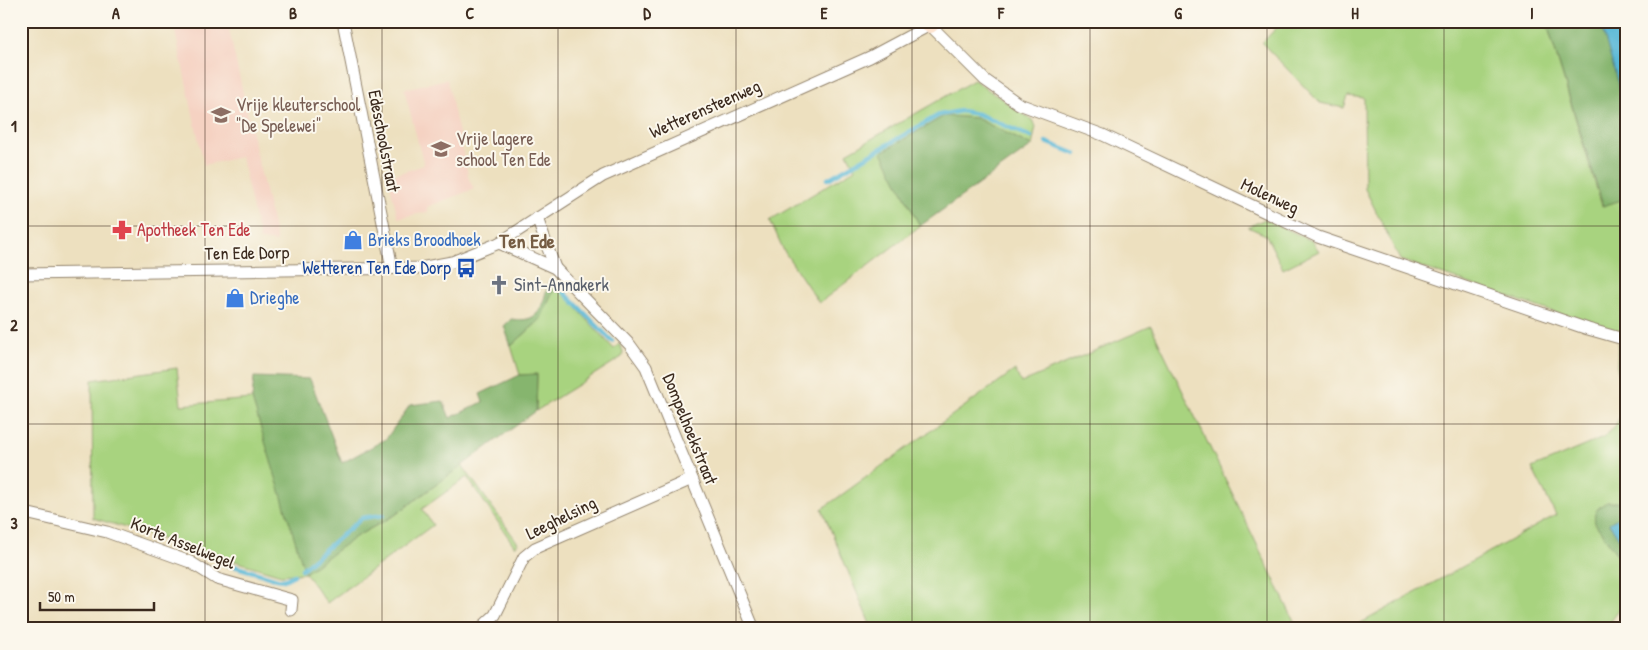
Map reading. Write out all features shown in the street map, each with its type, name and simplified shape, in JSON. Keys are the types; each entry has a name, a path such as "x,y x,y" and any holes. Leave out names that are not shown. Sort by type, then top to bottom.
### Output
{"street":[{"name":"Edeschoolstraat","path":"343,21 392,268"},
{"name":"Wetterensteenweg","path":"499,243 603,176 870,57 932,23"},
{"name":"Molenweg","path":"932,23 985,80 1019,104 1103,135 1318,237 1551,317 1627,340"},
{"name":"Dompelhoekstraat","path":"537,218 555,268"},
{"name":"Ten Ede Dorp","path":"21,274 420,268 452,262 499,243"},
{"name":"Dompelhoekstraat","path":"499,243 555,268 630,345 646,367 754,629"},
{"name":"Leeghelsing","path":"480,629 494,615 524,557 535,548 558,536 692,479"},
{"name":"Korte Asselwegel","path":"21,512 107,532 156,548 190,562 217,579 292,600 290,610"}],"shaded area":[{"name":"Vrije kleuterschool \"De Spelewei\"","path":"227,21 277,242 260,240 241,157 204,165 173,22"},
{"name":"Vrije lagere school Ten Ede","path":"447,79 469,179 474,189 427,207 428,212 398,218 388,177 424,165 404,89"}],"green space":[{"path":"1283,21 1546,21 1602,206 1627,198 1627,335 1591,325 1400,260 1365,189 1364,98 1348,96 1344,108 1320,103 1262,43"},
{"path":"1546,21 1627,21 1627,198 1603,206"},
{"path":"974,80 1032,120 1036,127 1032,146 976,118 944,116 883,152 920,226 819,303 784,251 770,220 855,169 847,153"},
{"path":"944,116 976,118 1032,146 920,226 882,152"},
{"path":"1265,219 1312,241 1319,251 1283,269 1266,235 1248,227"},
{"path":"549,281 556,285 540,320 511,346 504,326 511,319 529,319 535,316 542,305"},
{"path":"556,285 614,349 619,344 623,351 622,357 536,411 537,375 520,375 511,346 540,320"},
{"path":"1151,326 1298,629 872,629 822,509 1015,370 1021,383"},
{"path":"1618,343 1627,345 1627,507 1617,502 1595,523 1627,569 1627,600 1605,629 1481,629 1474,627 1469,629 1350,629 1556,515 1532,468 1603,438 1614,428 1621,415 1625,398 1617,367"},
{"path":"177,368 181,405 252,399 263,433 357,536 395,515 462,465 518,543 515,547 467,477 422,509 433,525 327,603 305,573 281,575 93,518 92,380"},
{"path":"537,374 536,411 395,515 357,536 305,573 252,399 254,377 310,379 342,463 386,439 410,405 443,401 450,418 483,402 480,394 520,375"},
{"path":"1607,502 1617,502 1627,507 1627,516 1609,523 1627,551 1627,569 1595,523 1596,510"}],"water":[{"path":"1600,21 1627,21 1627,105 1622,97"},
{"path":"1618,518 1627,533 1627,551 1609,523"}],"waterway":[{"path":"828,179 939,115 961,111 978,114 1031,137"},
{"path":"1046,142 1076,154"},
{"path":"563,291 612,341"},
{"path":"302,569 362,518 383,515"},
{"path":"220,562 277,579 284,580 294,575"}],"place":[{"name":"Vrije kleuterschool \"De Spelewei\"","path":"221,115"},
{"name":"Vrije lagere school Ten Ede","path":"441,149"},
{"name":"Apotheek Ten Ede","path":"122,230"},
{"name":"Brieks Broodhoek","path":"353,240"},
{"name":"Wetteren Ten Ede Dorp","path":"466,268"},
{"name":"Sint-Annakerk","path":"499,285"},
{"name":"Drieghe","path":"235,298"}],"district":[{"name":"Ten Ede","path":"527,241"}]}
